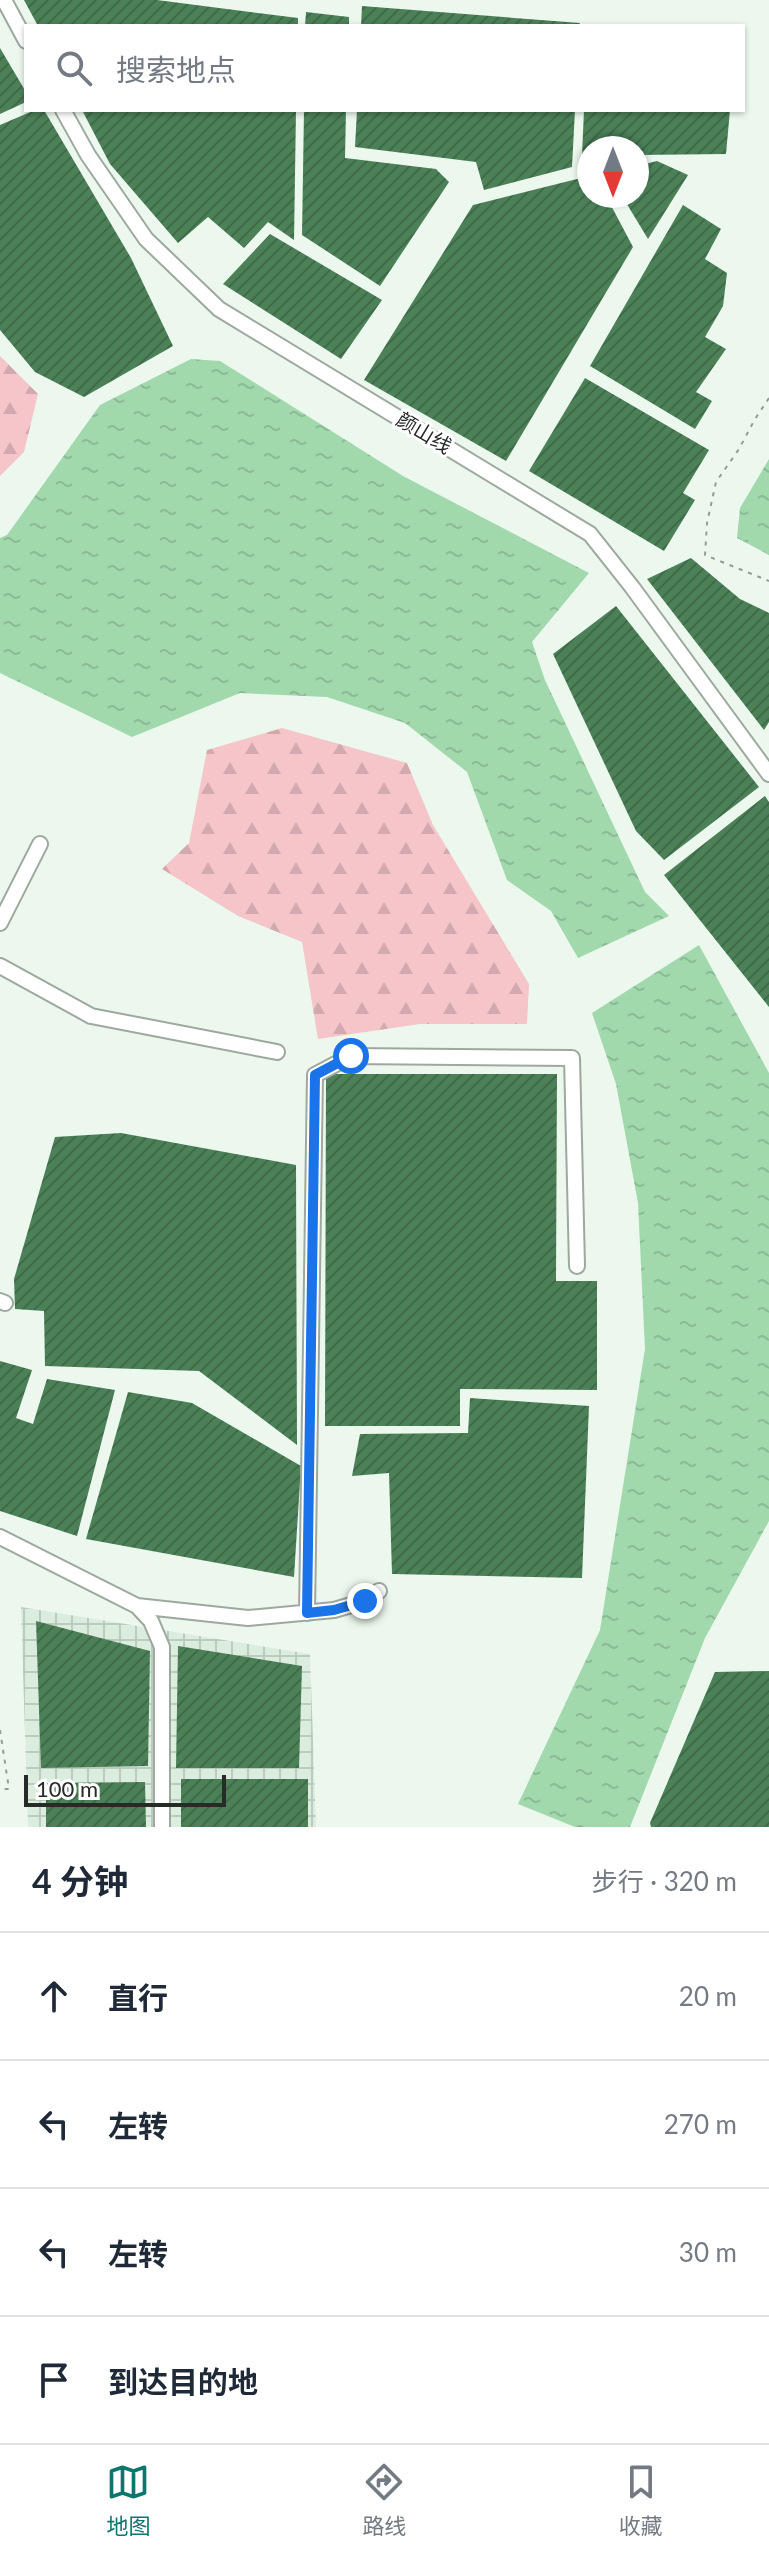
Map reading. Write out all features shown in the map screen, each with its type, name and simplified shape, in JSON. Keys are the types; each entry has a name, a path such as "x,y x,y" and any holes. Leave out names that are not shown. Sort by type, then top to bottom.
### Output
{"street":[{"path":"4,0 24,37"},
{"name":"颜山线","path":"64,112 88,155 146,239 219,309 590,534 769,774"},
{"path":"0,923 40,844"},
{"path":"0,966 91,1016 277,1052"},
{"path":"307,1613 315,1075 351,1056 572,1058 577,1266"},
{"path":"0,1537 137,1606 151,1621 162,1647 162,1827"},
{"path":"137,1606 248,1618 344,1607 365,1601 379,1591"}],"path":[{"path":"769,398 716,482 707,523 705,555 769,581"},
{"path":"0,1730 9,1789 0,1789"}],"shaded area":[{"path":"21,1607 310,1654 316,1827 28,1827"}],"green space":[{"path":"0,356 38,394 24,452 0,476"},
{"path":"282,728 407,763 433,825 529,984 527,1024 420,1024 318,1039 302,942 238,916 162,869 189,843 207,750"}],"water":[{"path":"191,359 220,361 403,476 589,573 532,642 545,680 645,892 669,916 578,958 551,911 507,880 467,772 405,723 327,697 240,693 132,737 0,673 0,538 7,535 100,405"},
{"path":"769,459 769,555 737,538 740,508"},
{"path":"699,945 769,1073 769,1521 705,1638 630,1827 575,1827 518,1804 600,1630 645,1349 638,1203 616,1084 592,1013"}],"building":[{"path":"24,0 157,0 298,18 298,24 37,24"},
{"path":"362,6 580,23 580,24 361,24"},
{"path":"306,12 349,17 349,24 305,24"},
{"path":"0,48 24,89 24,103 0,114"},
{"path":"30,112 45,112 131,258 173,346 84,397 35,372 0,330 0,125"},
{"path":"83,112 296,112 294,240 268,222 244,248 208,217 178,243 110,164"},
{"path":"304,112 346,112 345,158 436,169 449,182 380,286 302,235"},
{"path":"357,112 575,112 572,167 484,190 476,162 355,147"},
{"path":"584,112 730,112 726,154 649,155 649,136 583,136"},
{"path":"657,161 688,175 648,239 629,208 649,208 649,163"},
{"path":"577,179 577,208 612,208 633,247 506,461 364,380 473,205"},
{"path":"683,205 721,229 705,259 727,273 723,306 705,337 726,349 696,392 712,401 695,429 590,366"},
{"path":"270,234 382,300 341,359 223,284"},
{"path":"585,378 709,450 683,493 695,500 664,551 529,471"},
{"path":"691,558 740,599 769,613 769,722 764,730 647,579"},
{"path":"616,606 759,787 664,860 636,831 553,654"},
{"path":"765,796 769,802 769,1007 664,875"},
{"path":"326,1074 557,1074 556,1281 597,1281 597,1390 460,1389 460,1426 325,1426"},
{"path":"121,1133 296,1165 297,1445 199,1371 45,1366 44,1311 15,1309 14,1279 55,1137"},
{"path":"0,1361 32,1370 16,1418 33,1424 47,1379 115,1390 77,1536 0,1511"},
{"path":"128,1392 192,1403 301,1466 294,1577 86,1539"},
{"path":"470,1398 589,1406 582,1578 392,1574 389,1473 352,1476 360,1434 468,1433"},
{"path":"36,1621 150,1651 148,1766 41,1768"},
{"path":"178,1646 302,1666 299,1768 176,1768"},
{"path":"769,1671 769,1827 651,1827 650,1823 715,1672"},
{"path":"181,1779 308,1779 308,1827 181,1827"},
{"path":"145,1782 146,1827 46,1827 46,1783"}],"route":[{"path":"351,1056 315,1075 307,1613 334,1610 365,1601"}]}
